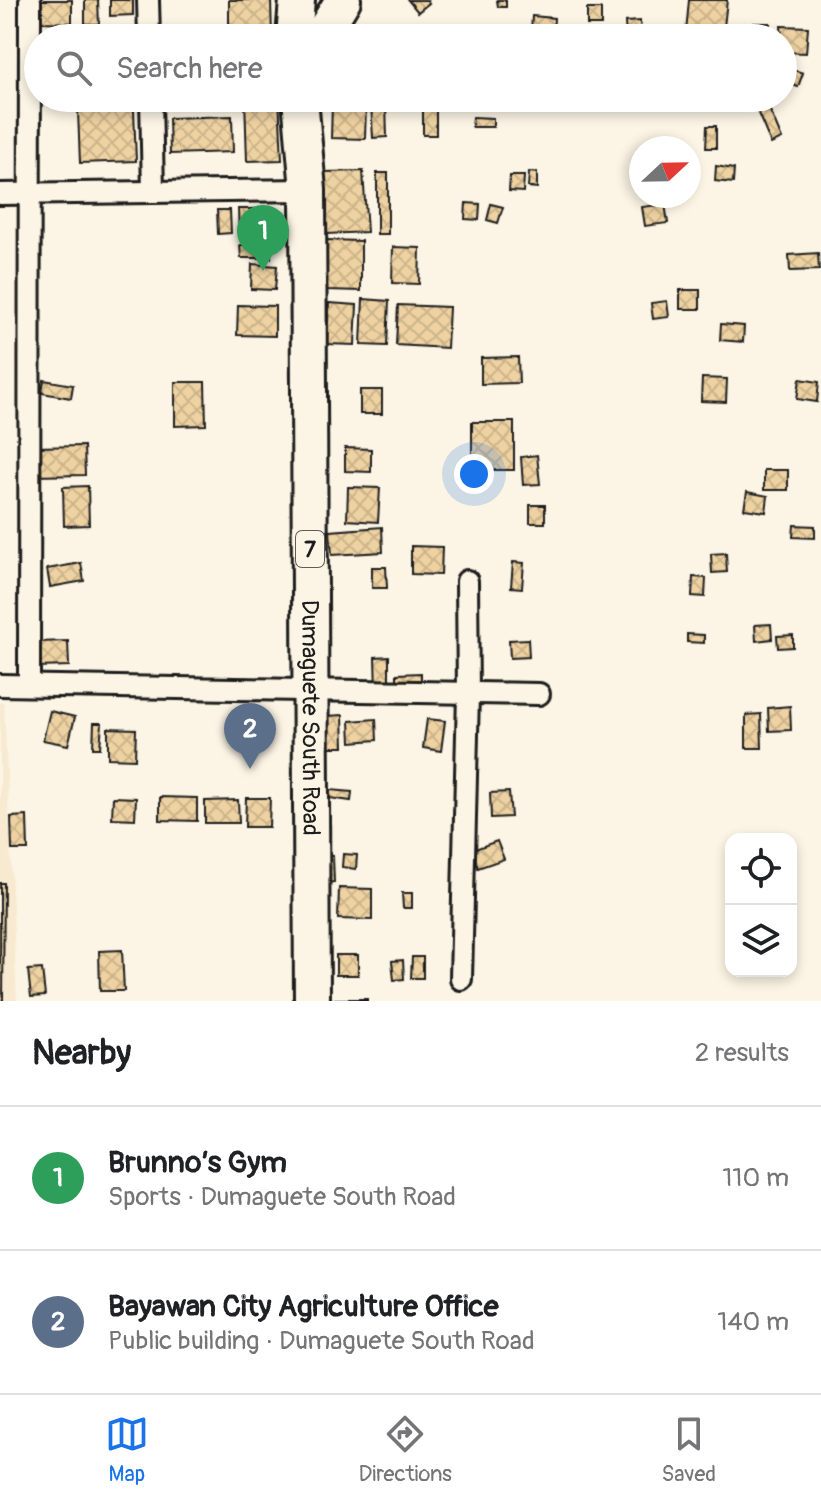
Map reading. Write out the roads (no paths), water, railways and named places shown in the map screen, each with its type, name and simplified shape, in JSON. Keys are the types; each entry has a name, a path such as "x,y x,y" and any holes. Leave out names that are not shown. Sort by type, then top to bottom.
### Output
{"highway":[{"path":"295,24 297,0"},
{"path":"328,24 343,0"},
{"name":"Dumaguete South Road","path":"301,112 308,190 312,1001"}],"street":[{"path":"30,0 30,24"},
{"path":"148,0 149,24"},
{"path":"29,112 29,685"},
{"path":"151,112 153,192"},
{"path":"0,194 308,190"},
{"path":"461,979 468,694 467,581"},
{"path":"0,685 539,694"}],"place":[{"name":"Brunno’s Gym","path":"263,271"},
{"name":"Bayawan City Agriculture Office","path":"250,769"}]}
